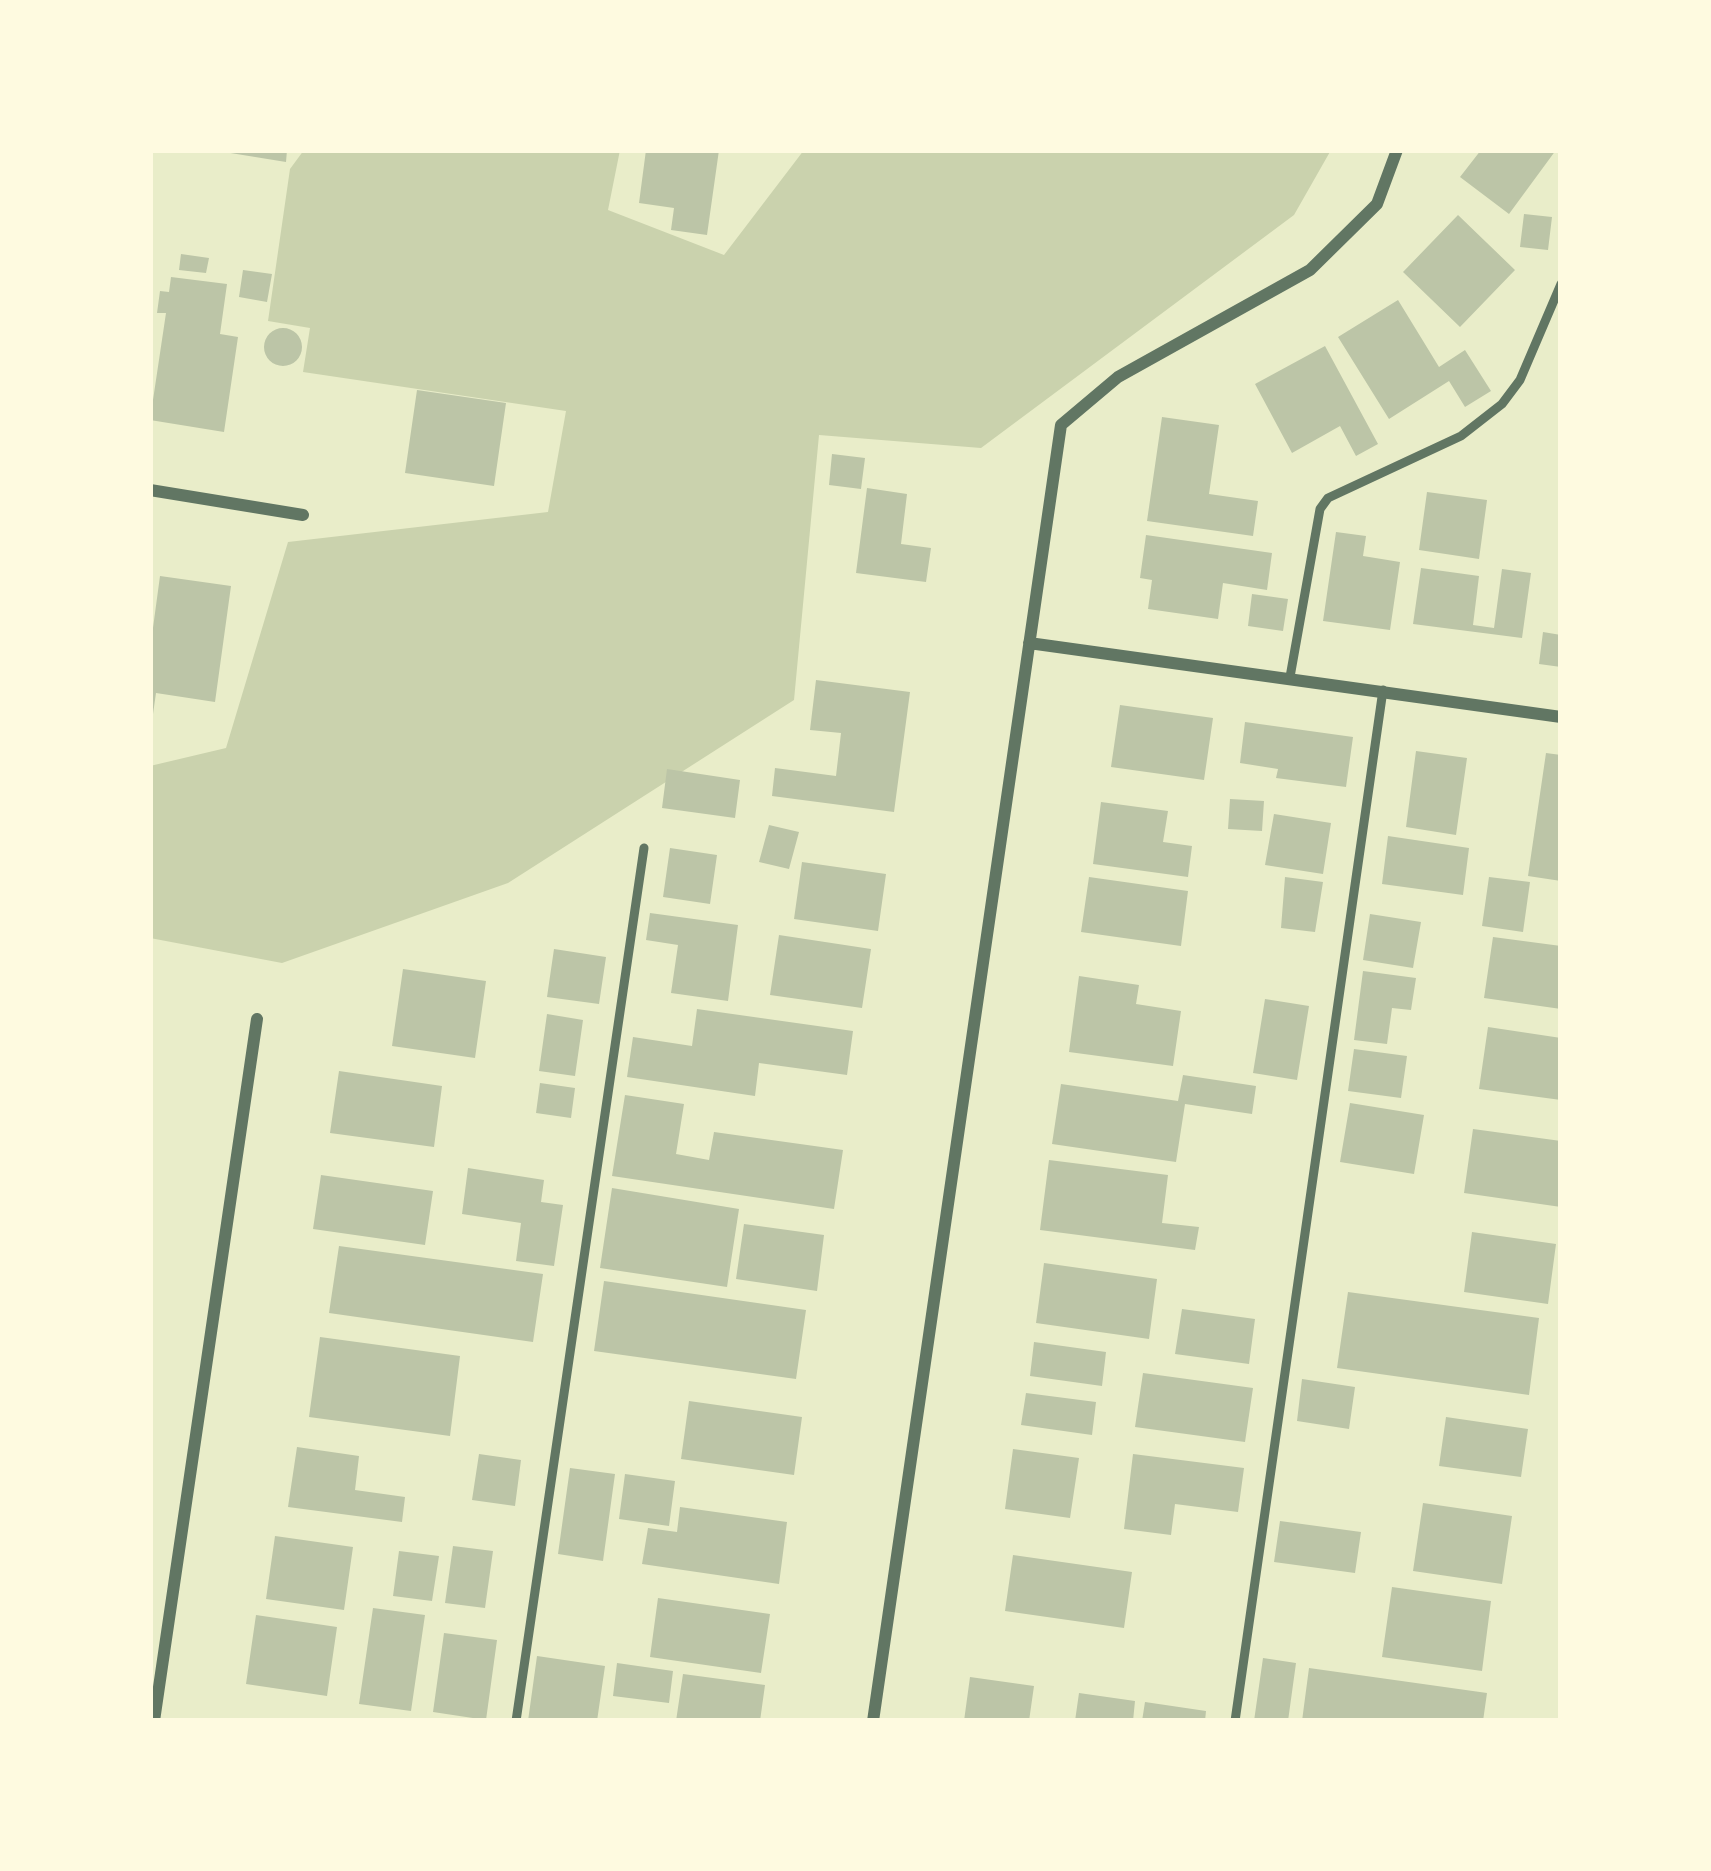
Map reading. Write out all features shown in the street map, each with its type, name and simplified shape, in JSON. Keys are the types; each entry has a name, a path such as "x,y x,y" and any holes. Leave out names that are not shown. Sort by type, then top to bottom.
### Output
{"street":[{"path":"873,1721 1061,425 1118,377 1310,271 1377,204 1397,150"},
{"path":"150,490 302,515"},
{"path":"1029,643 1561,717"},
{"path":"154,1721 256,1019"}],"lane":[{"path":"1291,677 1320,509 1328,498 1461,436 1502,404 1520,380 1561,284"},
{"path":"1235,1721 1383,690"},
{"path":"516,1721 644,848"}],"green space":[{"path":"304,150 620,150 608,210 724,255 804,150 1331,150 1294,215 981,448 819,435 794,700 508,883 282,963 150,938 150,766 226,748 288,542 548,512 566,411 303,372 310,328 268,321 290,169"}],"building":[{"path":"212,150 287,150 286,162"},
{"path":"646,150 719,150 707,235 671,230 674,208 639,203"},
{"path":"1481,150 1556,150 1509,214 1460,177"},
{"path":"1524,214 1552,217 1548,250 1520,247"},
{"path":"1458,215 1515,270 1460,327 1403,272"},
{"path":"181,254 209,258 206,273 179,270"},
{"path":"243,270 272,274 267,302 239,297"},
{"path":"171,277 227,284 220,334 238,337 224,432 150,420 166,313 157,313 160,291 169,292"},
{"path":"1398,300 1439,367 1465,350 1491,391 1465,407 1449,381 1389,419 1338,337"},
{"path":"283,328 297,333 302,347 297,361 283,366 269,361 264,347 269,333"},
{"path":"1325,346 1378,444 1356,456 1340,426 1292,453 1255,384"},
{"path":"417,390 506,403 494,486 405,473"},
{"path":"1162,417 1219,425 1209,494 1258,501 1253,536 1147,521"},
{"path":"832,454 865,458 861,489 829,485"},
{"path":"867,488 907,494 901,544 931,548 926,582 856,573"},
{"path":"1427,492 1487,500 1479,559 1419,550"},
{"path":"1336,532 1366,536 1363,556 1400,562 1390,630 1323,621"},
{"path":"1146,535 1272,553 1267,590 1223,583 1218,619 1148,609 1152,580 1140,578"},
{"path":"1421,568 1479,576 1473,625 1494,628 1502,569 1531,573 1522,638 1413,624"},
{"path":"160,576 231,586 215,702 156,693 153,714 150,650"},
{"path":"1252,594 1288,599 1283,631 1248,626"},
{"path":"1543,632 1561,635 1561,667 1539,664"},
{"path":"816,680 910,692 894,812 772,796 775,768 836,776 841,733 810,730"},
{"path":"1120,705 1213,718 1204,780 1111,767"},
{"path":"1245,722 1353,737 1346,787 1276,778 1278,769 1240,763"},
{"path":"1416,751 1467,758 1456,835 1406,827"},
{"path":"1546,753 1561,755 1561,881 1528,876"},
{"path":"667,769 740,780 735,818 662,808"},
{"path":"1230,799 1264,801 1262,831 1228,829"},
{"path":"1101,802 1168,811 1163,842 1192,846 1188,877 1093,864"},
{"path":"1274,814 1331,823 1323,874 1265,865"},
{"path":"769,825 799,832 789,869 759,862"},
{"path":"1388,836 1469,848 1463,895 1382,884"},
{"path":"670,848 717,855 710,904 663,897"},
{"path":"802,862 886,874 878,931 794,919"},
{"path":"1089,877 1188,891 1181,946 1081,932"},
{"path":"1285,877 1323,882 1315,932 1281,928"},
{"path":"1489,877 1530,882 1523,932 1482,926"},
{"path":"650,913 738,925 728,1001 671,993 678,945 646,940"},
{"path":"1370,914 1421,922 1413,968 1363,960"},
{"path":"779,935 871,949 862,1008 770,995"},
{"path":"1493,937 1561,946 1561,1009 1484,998"},
{"path":"554,949 606,957 599,1004 547,997"},
{"path":"403,969 486,981 475,1058 392,1046"},
{"path":"1363,971 1416,978 1411,1010 1392,1008 1387,1044 1354,1040"},
{"path":"1079,976 1139,985 1136,1004 1181,1011 1173,1066 1069,1052"},
{"path":"1265,999 1309,1006 1297,1080 1253,1073"},
{"path":"697,1009 853,1031 847,1075 759,1063 755,1096 627,1077 633,1037 692,1046"},
{"path":"547,1014 583,1020 575,1076 539,1071"},
{"path":"1488,1027 1561,1038 1561,1100 1479,1089"},
{"path":"1354,1049 1407,1056 1401,1098 1348,1091"},
{"path":"339,1071 442,1086 434,1147 330,1133"},
{"path":"1183,1075 1256,1086 1252,1114 1185,1104 1176,1162 1052,1144 1061,1084 1178,1101"},
{"path":"540,1083 575,1088 571,1118 536,1113"},
{"path":"625,1095 684,1104 676,1154 709,1160 714,1132 843,1150 834,1209 612,1176"},
{"path":"1350,1103 1424,1115 1414,1174 1340,1162"},
{"path":"1473,1129 1561,1141 1561,1207 1464,1193"},
{"path":"1049,1160 1168,1175 1162,1223 1199,1227 1195,1250 1040,1230"},
{"path":"468,1168 544,1180 541,1202 563,1205 554,1266 516,1261 521,1223 462,1214"},
{"path":"321,1175 433,1191 425,1245 313,1229"},
{"path":"612,1188 739,1209 727,1287 600,1268"},
{"path":"744,1224 824,1235 817,1291 736,1279"},
{"path":"1472,1232 1556,1244 1548,1304 1464,1292"},
{"path":"339,1246 543,1274 533,1342 329,1313"},
{"path":"1044,1263 1157,1279 1149,1339 1036,1323"},
{"path":"604,1281 806,1310 796,1379 594,1351"},
{"path":"1348,1292 1539,1318 1529,1395 1337,1368"},
{"path":"1182,1309 1255,1319 1249,1364 1175,1354"},
{"path":"320,1337 460,1356 450,1436 309,1417"},
{"path":"1034,1342 1106,1352 1102,1386 1030,1376"},
{"path":"1143,1373 1253,1388 1245,1442 1135,1427"},
{"path":"1302,1379 1355,1387 1349,1429 1297,1421"},
{"path":"1026,1393 1096,1402 1092,1435 1021,1425"},
{"path":"689,1401 802,1417 794,1475 681,1459"},
{"path":"1446,1417 1528,1429 1521,1477 1439,1466"},
{"path":"297,1447 359,1456 355,1490 405,1497 402,1522 288,1507"},
{"path":"1013,1449 1079,1458 1070,1518 1005,1509"},
{"path":"479,1454 521,1460 515,1506 472,1500"},
{"path":"1133,1454 1244,1468 1238,1512 1175,1504 1171,1535 1124,1529"},
{"path":"570,1468 615,1474 603,1561 558,1554"},
{"path":"625,1474 675,1481 669,1526 619,1519"},
{"path":"1423,1503 1512,1516 1502,1584 1413,1571"},
{"path":"680,1507 787,1522 779,1584 642,1564 648,1528 677,1532"},
{"path":"1280,1521 1361,1532 1355,1573 1274,1562"},
{"path":"275,1536 353,1547 344,1610 266,1599"},
{"path":"453,1546 493,1551 485,1608 445,1603"},
{"path":"399,1551 439,1556 432,1601 393,1596"},
{"path":"1013,1555 1132,1572 1124,1628 1005,1611"},
{"path":"1392,1587 1491,1601 1482,1671 1382,1657"},
{"path":"658,1598 770,1614 761,1673 650,1657"},
{"path":"373,1608 425,1615 411,1711 359,1704"},
{"path":"256,1615 337,1627 327,1696 246,1684"},
{"path":"444,1633 497,1640 486,1720 433,1712"},
{"path":"537,1656 605,1666 597,1721 528,1721"},
{"path":"1263,1658 1296,1663 1288,1721 1254,1721"},
{"path":"617,1663 673,1671 669,1703 613,1696"},
{"path":"1309,1668 1487,1693 1483,1721 1302,1721"},
{"path":"683,1674 765,1685 760,1721 676,1721"},
{"path":"970,1677 1034,1686 1029,1721 964,1721"},
{"path":"1079,1693 1135,1701 1133,1721 1075,1721"},
{"path":"1145,1702 1206,1711 1205,1721 1142,1721"}]}
